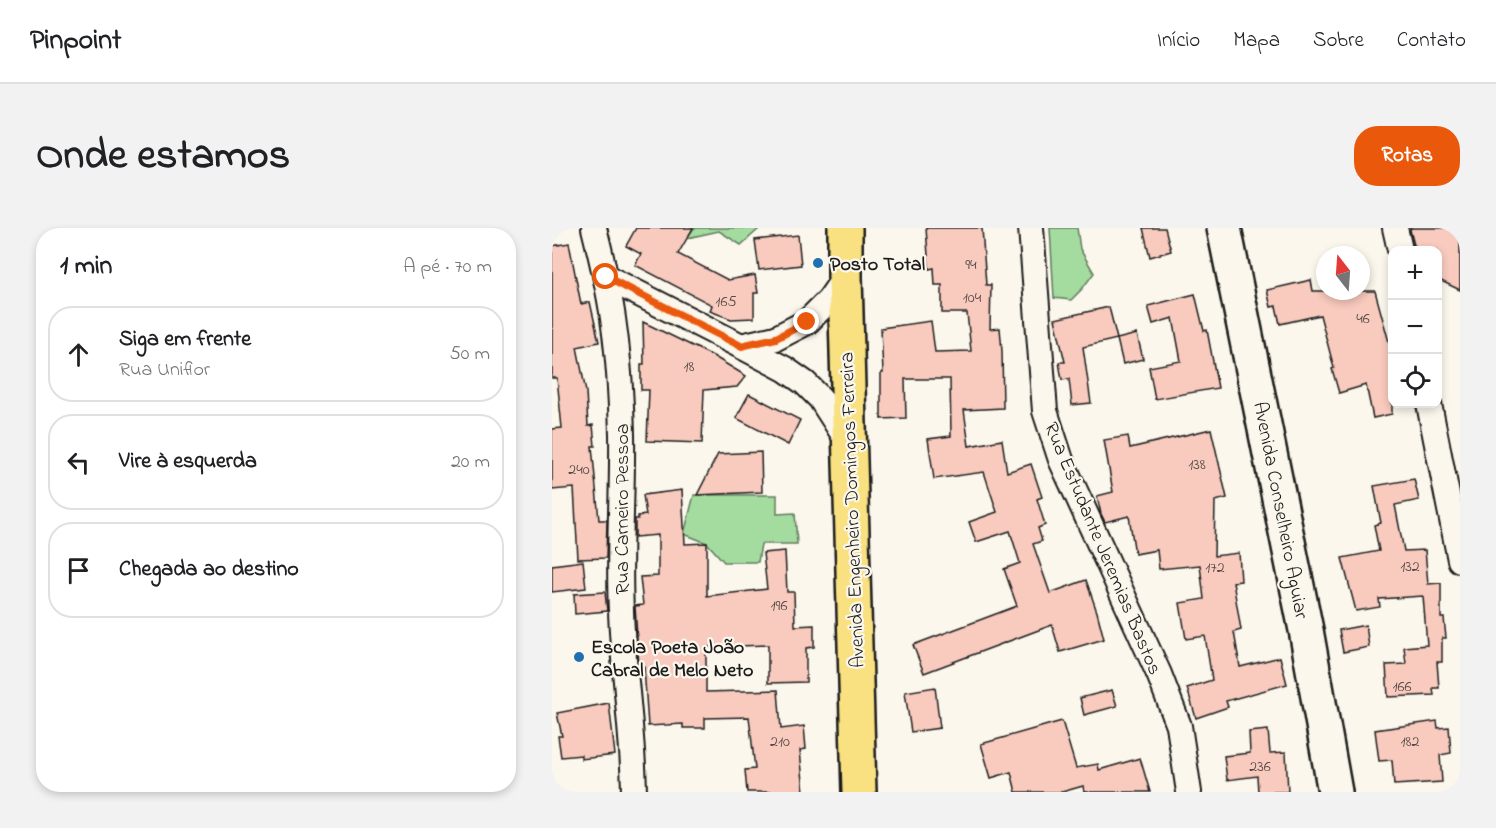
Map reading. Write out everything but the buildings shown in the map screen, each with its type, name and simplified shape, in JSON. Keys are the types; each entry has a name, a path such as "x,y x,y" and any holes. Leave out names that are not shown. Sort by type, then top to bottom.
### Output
{"main road":[{"name":"Avenida Engenheiro Domingos Ferreira","path":"845,228 859,792"},
{"name":"Avenida Conselheiro Aguiar","path":"1224,228 1302,607 1335,792"}],"street":[{"name":"Rua Carneiro Pessoa","path":"594,228 606,277 619,374 622,435 619,544 621,611 634,792"},
{"name":"Rua Estudante Jeremias Bastos","path":"1031,228 1045,411 1061,460 1159,674 1179,726 1189,792"},
{"path":"1395,228 1399,246"},
{"path":"606,277 785,369 814,390 849,444"},
{"path":"741,346 776,338 807,322 830,300 845,277"},
{"path":"1430,408 1460,560"}],"green space":[{"path":"694,228 760,228 741,245 719,231 687,238"},
{"path":"1050,228 1077,228 1080,249 1094,273 1071,300 1054,298"},
{"path":"694,495 777,495 777,514 795,513 797,544 761,544 758,562 724,562 707,543 684,534"}],"place":[{"name":"Posto Total","path":"818,263"},
{"name":"Escola Poeta João Cabral de Melo Neto","path":"579,657"}],"route":[{"path":"606,277 741,346 776,338 807,322"}]}
